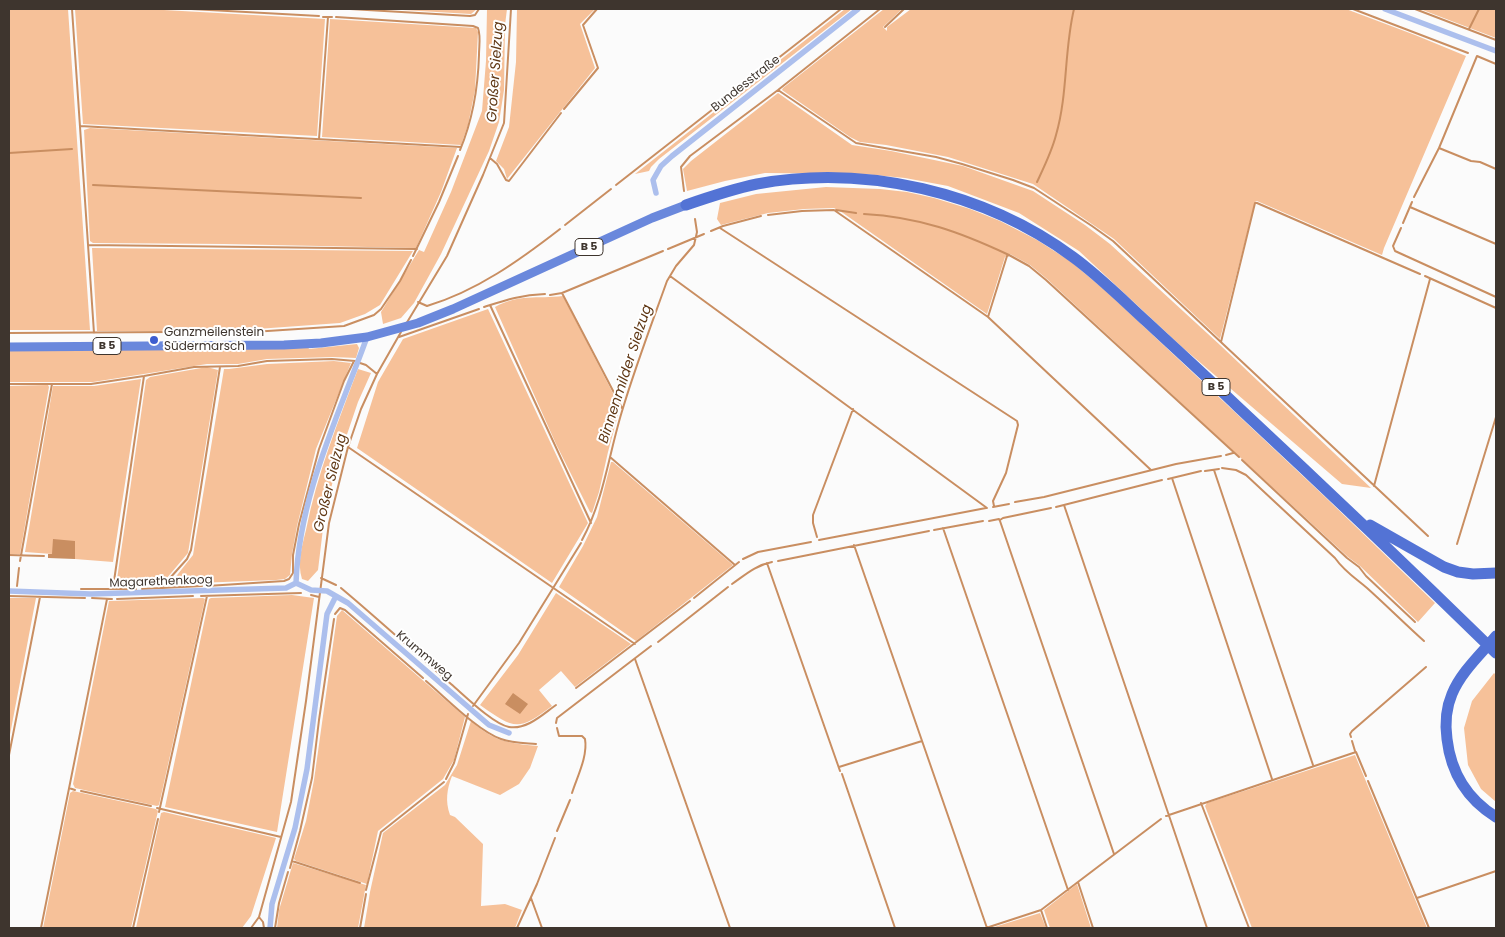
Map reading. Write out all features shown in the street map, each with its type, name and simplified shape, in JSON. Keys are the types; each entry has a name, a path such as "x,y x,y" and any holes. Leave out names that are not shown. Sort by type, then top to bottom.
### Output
{"highway":[{"name":"B 5","path":"686,205 728,191 758,184 790,180 849,178 884,182 954,197 1009,219 1042,236 1073,257 1119,296 1358,519 1496,653"},
{"path":"1358,519 1444,567 1472,574 1496,573"},
{"path":"1496,636 1464,673 1451,694 1446,715 1449,756 1460,782 1473,800 1484,810 1496,817"}],"main road":[{"name":"B 5","path":"9,347 284,345 321,343 367,337 418,323 453,309 659,215 686,205"}],"street":[{"name":"Bundesstraße","path":"656,193 653,180 662,166 672,156 858,9"},
{"path":"1385,9 1496,51"},
{"path":"296,583 298,549 318,468 367,337"},
{"name":"Krummweg","path":"296,583 311,590 327,591 336,596 490,725 510,733"},
{"name":"Magarethenkoog","path":"9,591 101,594 286,588 296,583"},
{"path":"270,928 272,904 295,828 307,769 327,614 336,596"}],"shaded area":[{"path":"9,9 68,9 90,330 9,330"},
{"path":"75,9 146,9 325,19 317,136 83,124"},
{"path":"385,9 477,9 471,14"},
{"path":"487,9 507,9 504,90 499,122 489,151 441,254 414,303 401,318 383,324 381,312 419,250 424,252 451,192 482,111 486,61"},
{"path":"517,9 595,9 580,24 595,68 507,179 504,169 496,161 509,127 516,62"},
{"path":"845,9 852,9 659,159 649,171 635,174"},
{"path":"884,9 902,9 883,27 887,31 887,27 911,9 1346,9 1466,56 1382,255 1257,201 1255,202 1220,339 1114,239 1033,184 948,157 860,142 782,90"},
{"path":"1420,9 1496,9 1496,38"},
{"path":"330,19 476,28 478,32 475,90 468,125 461,145 322,137"},
{"path":"778,93 852,145 963,166 1033,191 1085,225 1110,244 1220,345 1371,488 1342,484 1182,347 1079,251 1019,213 948,186 905,178 864,174 765,173 687,191 683,169"},
{"path":"90,128 457,148 441,192 416,248 93,243 90,241 84,130"},
{"path":"826,187 880,189 934,198 1000,221 1037,240 1070,261 1107,292 1435,603 1418,622 1360,566 1047,279 1030,265 1010,254 1005,257 987,314 834,208 768,213 721,225 717,219 720,203 756,194"},
{"path":"92,248 413,251 380,305 365,314 340,323 229,331 97,331"},
{"path":"563,296 620,407 592,513 556,444 495,307 512,300"},
{"path":"488,309 588,523 552,583 357,448 378,382 403,339"},
{"path":"357,344 359,348 356,358 267,359 238,364 207,364 93,382 9,382 9,351 308,347 309,349"},
{"path":"334,361 351,363 316,449 297,526 290,575 285,579 276,580 170,584 193,555 224,369 267,364"},
{"path":"207,367 218,370 188,553 161,585 116,586 146,380 150,377"},
{"path":"358,369 371,373 358,402 338,461 325,512 318,570 308,581 302,579 300,561 311,509 329,448"},
{"path":"141,379 113,562 75,559 75,542 52,554 25,552 53,386 94,386"},
{"path":"48,385 20,554 9,554 9,386"},
{"path":"611,462 733,565 636,641 559,587 583,546 597,517"},
{"path":"53,539 75,541 75,559 48,558 48,554 52,554"},
{"path":"556,593 631,644 575,687 561,671 539,690 552,706 531,720 516,724 509,723 480,705 518,655"},
{"path":"292,595 314,598 277,832 165,807 209,599"},
{"path":"9,598 36,598 9,740"},
{"path":"205,599 159,805 75,788 73,784 109,601"},
{"path":"342,610 465,717 454,760 443,779 378,831 367,884 294,859 306,821 314,780 337,616"},
{"path":"1494,673 1496,675 1496,802 1481,789 1468,765 1464,728 1472,701"},
{"path":"513,693 528,704 520,714 505,704"},
{"path":"471,721 487,733 502,740 538,746 530,768 519,784 500,795 452,776 448,790 447,800 450,815 455,817 483,844 481,906 505,904 522,910 515,928 364,928 383,833 445,785 457,765"},
{"path":"1355,755 1427,928 1252,928 1205,806 1207,803"},
{"path":"73,791 158,811 131,928 43,928 70,793"},
{"path":"164,812 276,838 251,916 242,928 136,928 161,813"},
{"path":"293,863 366,885 358,928 277,928 279,910"},
{"path":"1077,884 1091,928 1050,928 1044,910"},
{"path":"1040,913 1046,928 991,928"}],"waterway":[{"path":"72,9 94,333"},
{"path":"191,9 319,16"},
{"path":"350,9 470,16 475,15 479,9"},
{"name":"Großer Sielzug","path":"406,324 447,256 504,123 511,9"},
{"path":"564,109 598,68 583,25 597,9"},
{"path":"616,185 841,9"},
{"name":"Binnenmilder Sielzug","path":"684,191 681,167 690,156 778,90 880,9"},
{"path":"885,27 904,9"},
{"path":"1037,182 1048,159 1060,119 1074,9"},
{"path":"1353,9 1468,53"},
{"path":"1415,9 1496,40"},
{"path":"1469,29 1479,9"},
{"path":"323,17 332,17"},
{"path":"319,139 328,17"},
{"path":"336,17 473,26 478,28 480,41 476,91 468,127 460,150"},
{"path":"1414,197 1439,148 1477,56 1496,64"},
{"path":"778,90 856,143 936,157 1013,180 1034,188 1092,226 1113,241 1428,536"},
{"path":"490,158 497,164 506,180 509,181 561,113"},
{"path":"80,126 461,147"},
{"path":"1439,148 1496,169"},
{"path":"9,153 72,149"},
{"path":"413,256 439,202 458,156"},
{"path":"93,185 361,198"},
{"path":"565,225 611,189"},
{"path":"1403,223 1412,202"},
{"path":"1221,342 1255,203 1420,274"},
{"path":"1410,207 1496,244"},
{"path":"768,215 834,210 988,317 1151,470"},
{"path":"836,210 856,213"},
{"path":"864,214 903,218 939,227 1009,255"},
{"path":"711,231 761,216"},
{"name":"Binnenmilder Sielzug","path":"582,540 596,509 628,392 667,281 676,266 694,245 697,232 695,219"},
{"path":"720,228 1017,421 1018,425 1006,473 993,501 994,506"},
{"path":"1401,228 1393,246 1395,251 1496,297"},
{"path":"418,302 427,306 445,300 481,283 514,263 560,229"},
{"path":"668,249 704,234"},
{"path":"88,245 417,249"},
{"path":"550,295 562,293 663,251"},
{"path":"988,317 1007,256 1009,255 1029,266 1046,280 1239,457"},
{"path":"9,333 237,333 344,326 374,315 381,309 400,281 411,260"},
{"path":"670,276 987,508"},
{"path":"1425,276 1496,308"},
{"path":"1374,486 1430,279"},
{"path":"562,293 622,408"},
{"path":"484,307 521,297 545,294"},
{"path":"490,305 591,523"},
{"path":"399,337 479,309"},
{"name":"Großer Sielzug","path":"251,928 259,917 291,802 329,523 348,447 361,409 377,374 401,332"},
{"path":"9,384 91,384 194,367 238,366 267,361 332,359 355,361"},
{"path":"207,586 284,581 289,579 293,573 293,555 299,524 319,449 344,381 354,361"},
{"path":"360,363 366,365 377,374"},
{"path":"161,588 187,559 191,550 220,367"},
{"path":"113,588 144,376"},
{"path":"20,561 52,384"},
{"path":"817,537 813,515 853,409"},
{"path":"1457,544 1496,417"},
{"path":"348,447 635,644"},
{"path":"1226,455 1233,453"},
{"path":"1015,502 1044,497 1176,464 1221,456"},
{"path":"610,457 735,565"},
{"path":"1242,460 1359,567 1366,576 1415,622"},
{"path":"1222,468 1236,470 1246,475 1335,558 1346,571 1424,641"},
{"path":"1205,471 1219,469"},
{"path":"1214,470 1313,765"},
{"path":"1168,479 1201,471"},
{"path":"1172,478 1272,779"},
{"path":"1056,507 1162,480"},
{"path":"993,507 1009,504"},
{"path":"1064,505 1207,928"},
{"path":"819,540 986,508"},
{"path":"1000,520 1051,508"},
{"path":"989,521 999,519 1000,521 1114,854"},
{"path":"934,530 983,521"},
{"path":"943,528 1068,890"},
{"path":"778,561 929,531"},
{"path":"743,559 758,552 811,542"},
{"name":"Binnenmilder Sielzug","path":"473,706 519,643 581,543"},
{"path":"854,545 987,928"},
{"path":"9,555 44,556"},
{"path":"694,598 739,562"},
{"path":"732,584 756,568 772,562"},
{"path":"767,563 840,771"},
{"path":"17,586 19,568"},
{"path":"321,578 336,585"},
{"path":"142,589 202,586"},
{"path":"658,642 728,587"},
{"path":"341,588 479,709 502,725 516,727 528,724 556,705"},
{"path":"81,589 136,589"},
{"path":"201,596 301,593"},
{"path":"311,595 319,597"},
{"path":"9,596 85,598"},
{"path":"117,599 193,596"},
{"path":"159,812 207,596"},
{"path":"9,755 40,597"},
{"path":"92,598 112,599"},
{"path":"41,928 107,599"},
{"path":"576,688 690,601"},
{"path":"335,614 340,608 345,610 423,678"},
{"path":"290,868 312,778 334,619"},
{"path":"556,723 557,718 651,646"},
{"path":"635,659 730,928"},
{"path":"1351,737 1352,731 1426,667"},
{"path":"426,681 462,713 492,735 518,743 536,744"},
{"name":"Binnenmilder Sielzug","path":"446,779 454,763 468,714"},
{"path":"557,728 559,736 582,736 585,739 584,759 572,793"},
{"path":"839,767 922,741"},
{"path":"1352,741 1355,751"},
{"path":"1166,816 1356,752 1366,776"},
{"path":"842,774 895,928"},
{"path":"1368,781 1429,928"},
{"name":"Binnenmilder Sielzug","path":"366,890 381,832 444,782"},
{"path":"69,788 75,790"},
{"path":"81,791 151,806"},
{"path":"557,831 570,800"},
{"path":"1201,803 1249,928"},
{"path":"157,808 281,837"},
{"path":"133,928 158,819"},
{"path":"986,928 1041,910 1161,819"},
{"path":"517,928 555,838"},
{"path":"292,861 360,883"},
{"path":"1417,898 1496,871"},
{"path":"275,928 279,903 288,872"},
{"path":"1078,882 1093,928"},
{"name":"Binnenmilder Sielzug","path":"360,928 366,894"},
{"path":"531,898 542,928"},
{"path":"1041,910 1047,928"},
{"path":"259,917 263,922 264,928"}],"place":[{"name":"Ganzmeilenstein Südermarsch","path":"154,340"}]}
